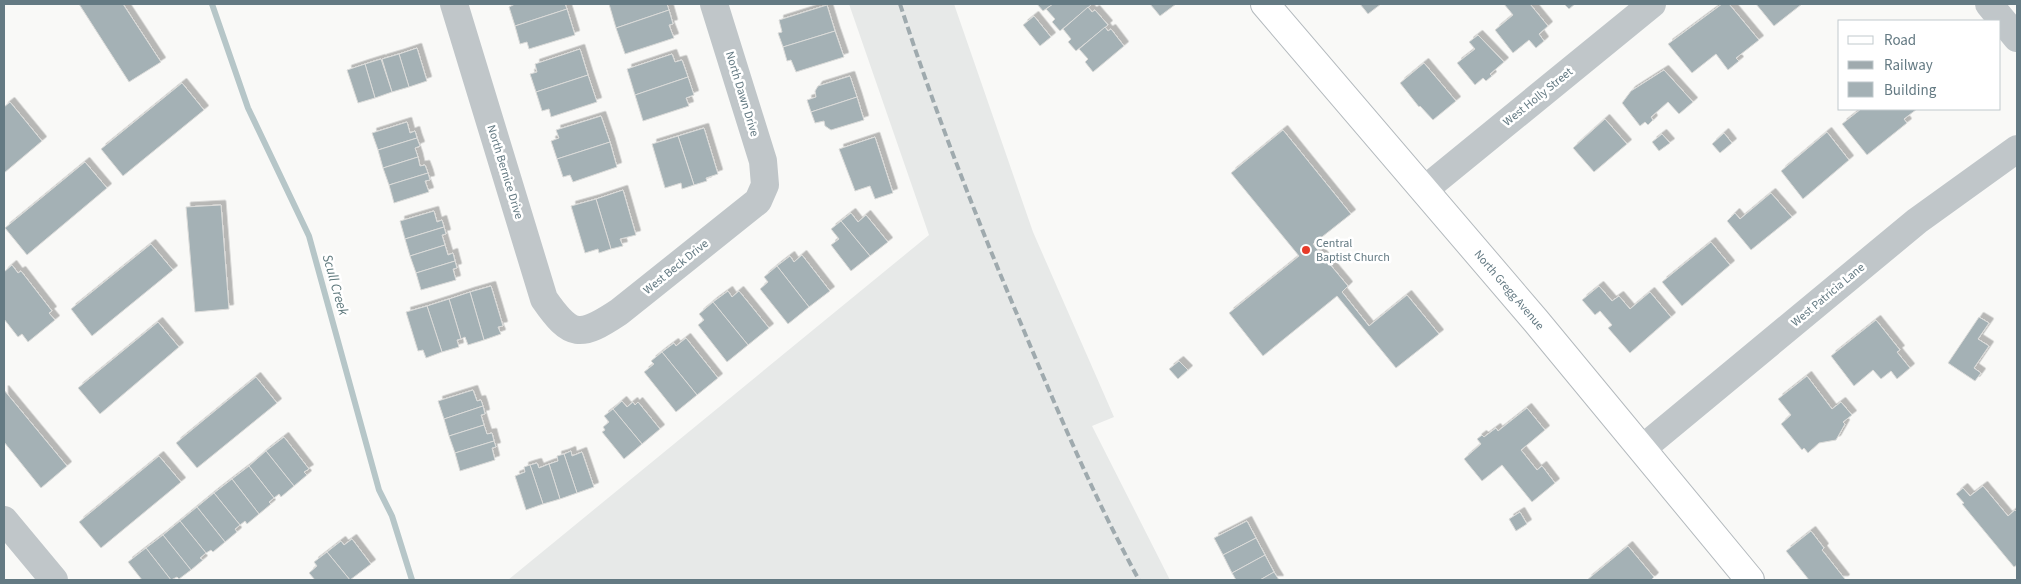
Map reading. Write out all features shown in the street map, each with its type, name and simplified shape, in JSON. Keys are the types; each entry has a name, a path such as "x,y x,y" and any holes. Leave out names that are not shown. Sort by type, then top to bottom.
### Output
{"main road":[{"name":"North Gregg Avenue","path":"1265,4 1643,448 1750,580"}],"street":[{"name":"North Bernice Drive","path":"454,4 544,299 559,321 574,330"},
{"name":"North Dawn Drive","path":"714,4 763,161 765,185"},
{"name":"West Holly Street","path":"1424,190 1652,4"},
{"path":"1989,4 2017,38"},
{"name":"West Patricia Lane","path":"1643,448 1917,221 2017,150"},
{"name":"West Beck Drive","path":"574,330 595,328 619,312 758,201 765,185"},
{"path":"4,520 54,580"}],"shaded area":[{"path":"849,4 954,4 1033,232 1114,417 1092,426 1170,580 508,580 929,235"}],"building":[{"path":"79,4 123,4 161,62 129,82"},
{"path":"515,4 565,4 567,9 515,26 509,7"},
{"path":"609,4 667,4 669,10 616,28"},
{"path":"1037,4 1053,4 1043,11"},
{"path":"1053,4 1091,5 1060,31 1052,22 1055,19 1046,9"},
{"path":"1150,4 1176,4 1160,16"},
{"path":"1360,4 1381,4 1368,14"},
{"path":"1504,4 1530,4 1548,26 1539,34 1544,41 1536,48 1529,40 1513,53 1495,30 1513,15"},
{"path":"1564,4 1575,4 1569,9"},
{"path":"1722,4 1729,4 1759,40 1736,58 1739,61 1728,70 1716,54 1692,73 1668,44"},
{"path":"1756,4 1802,4 1774,26"},
{"path":"827,5 835,31 783,47 778,33 782,32 779,20"},
{"path":"1088,7 1092,12 1095,10 1108,25 1076,51 1068,42 1071,39 1063,29"},
{"path":"567,9 575,35 529,49 527,42 520,44 515,26"},
{"path":"669,10 673,24 669,25 674,38 625,54 616,28"},
{"path":"1034,16 1051,37 1040,46 1023,25"},
{"path":"1105,27 1108,31 1111,29 1124,46 1093,72 1085,62 1088,59 1079,49"},
{"path":"835,31 844,57 796,72 791,60 787,61 783,47"},
{"path":"1478,35 1504,62 1490,74 1492,76 1486,81 1483,78 1475,85 1457,63 1475,49 1469,42"},
{"path":"417,48 427,81 409,87 399,54"},
{"path":"580,49 588,75 536,92 530,74 537,72 535,64"},
{"path":"399,54 409,87 392,92 382,59"},
{"path":"672,54 675,62 682,60 688,77 635,95 627,69"},
{"path":"381,59 392,92 375,98 365,64"},
{"path":"1424,63 1456,101 1433,120 1419,107 1400,83"},
{"path":"365,64 375,98 358,103 347,70"},
{"path":"1664,70 1693,102 1679,114 1668,102 1651,117 1653,120 1648,125 1645,122 1640,126 1622,103 1631,91"},
{"path":"588,75 597,102 551,117 549,109 542,111 536,92"},
{"path":"850,76 857,97 811,112 807,100 816,97 815,91 818,86"},
{"path":"688,77 694,95 686,98 689,106 643,121 635,95"},
{"path":"182,83 204,110 123,176 101,149"},
{"path":"857,97 864,120 831,130 825,126 824,121 815,123 811,112"},
{"path":"10,102 42,141 4,173 4,107"},
{"path":"1860,110 1916,110 1904,119 1907,123 1867,155 1842,124"},
{"path":"601,116 610,142 557,159 551,141 559,138 556,130"},
{"path":"1605,119 1627,144 1594,172 1573,148"},
{"path":"407,122 410,133 415,131 417,138 378,150 372,133"},
{"path":"704,128 718,174 706,178 707,181 694,185 678,136"},
{"name":"Central Baptist Church","path":"1283,130 1351,214 1313,244 1348,286 1342,292 1369,326 1407,295 1439,334 1396,368 1337,296 1263,356 1229,313 1299,256 1231,173"},
{"path":"1827,132 1849,160 1803,199 1781,171"},
{"path":"1724,133 1732,143 1720,153 1712,144"},
{"path":"1662,134 1670,143 1659,151 1652,142"},
{"path":"678,136 694,185 682,189 681,183 665,188 652,144"},
{"path":"875,137 893,193 875,199 870,186 855,191 839,149"},
{"path":"417,138 420,146 415,148 418,157 383,168 378,150"},
{"path":"610,142 617,167 573,182 570,175 563,177 557,159"},
{"path":"418,157 420,166 425,165 428,173 389,185 383,168"},
{"path":"85,162 107,188 27,255 5,228"},
{"path":"428,173 430,180 425,181 429,192 394,203 389,185"},
{"path":"623,190 636,235 620,239 623,246 611,249 596,199"},
{"path":"1771,193 1792,217 1751,250 1727,221 1735,213 1740,219"},
{"path":"596,199 611,249 599,253 598,249 585,253 571,206"},
{"path":"221,205 229,309 195,312 186,207"},
{"path":"434,211 437,222 442,220 444,227 405,239 400,221"},
{"path":"851,213 858,222 866,215 888,242 870,256 841,221"},
{"path":"841,221 870,256 851,271 831,245 839,239 831,229"},
{"path":"444,227 446,234 442,235 445,245 410,256 405,239"},
{"path":"1711,242 1730,265 1682,306 1662,282"},
{"path":"151,244 173,270 92,336 71,309"},
{"path":"445,245 448,255 453,253 455,261 416,273 410,256"},
{"path":"802,255 830,291 809,307 777,266 790,256 794,262"},
{"path":"455,261 457,268 453,269 456,280 421,290 416,273"},
{"path":"12,265 18,273 21,271 52,311 49,313 55,320 28,342 22,334 18,337 4,319 4,272"},
{"path":"777,266 809,307 788,324 760,289 768,282 764,277"},
{"path":"491,286 503,326 498,327 501,334 484,340 470,292"},
{"path":"1599,286 1612,301 1619,296 1630,309 1650,292 1671,317 1630,353 1608,328 1612,325 1600,311 1595,315 1582,300"},
{"path":"728,291 732,297 739,291 769,328 748,345 713,302"},
{"path":"470,292 484,340 468,345 465,337 461,339 449,299"},
{"path":"449,299 461,339 457,340 459,347 442,352 427,306"},
{"path":"713,302 748,345 727,362 698,325 704,320 699,314"},
{"path":"427,306 442,352 426,358 423,350 418,351 406,312"},
{"path":"1979,317 1989,323 1978,339 1989,346 1974,368 1981,373 1975,381 1948,363"},
{"path":"1876,320 1900,350 1897,352 1910,368 1897,379 1891,371 1881,379 1873,370 1854,386 1831,356"},
{"path":"158,322 179,347 100,414 78,388"},
{"path":"686,338 718,378 697,395 662,352 674,343 676,346"},
{"path":"662,352 697,395 676,412 644,372 654,364 651,361"},
{"path":"1179,361 1188,370 1178,379 1169,369"},
{"path":"1807,376 1832,409 1841,402 1852,415 1843,422 1845,424 1836,440 1819,443 1808,453 1804,448 1802,450 1781,424 1791,415 1778,399"},
{"path":"256,377 277,403 197,468 176,443"},
{"path":"4,390 67,466 41,488 4,442"},
{"path":"473,390 477,401 481,400 483,406 444,419 438,401"},
{"path":"622,401 627,407 633,402 635,405 638,402 660,429 642,444 613,409"},
{"path":"483,406 485,414 481,415 484,425 449,436 444,419"},
{"path":"1527,408 1545,430 1521,450 1537,470 1542,466 1555,483 1532,502 1502,465 1482,481 1464,459 1481,444 1477,439 1482,435 1484,437 1496,428 1498,431"},
{"path":"613,409 642,444 624,459 602,432 605,430 603,427 609,422 604,416"},
{"path":"484,425 487,434 492,433 494,441 455,453 449,436"},
{"path":"284,437 309,469 304,472 307,475 294,486 266,451"},
{"path":"494,441 496,447 492,448 495,460 460,471 455,453"},
{"path":"266,451 294,486 281,497 279,494 274,498 249,466"},
{"path":"571,451 572,456 582,452 594,487 577,493 564,454"},
{"path":"564,454 577,493 560,499 549,464 558,461 557,456"},
{"path":"159,456 181,482 101,548 79,522"},
{"path":"537,463 539,468 549,464 560,499 543,504 530,465"},
{"path":"530,465 543,504 526,510 515,476 525,472 524,467"},
{"path":"249,466 274,498 269,502 271,504 259,514 232,479"},
{"path":"232,479 259,514 247,524 245,521 240,525 214,493"},
{"path":"1983,486 2008,516 2015,510 2017,512 2017,565 2014,567 1962,504 1964,503 1956,494 1963,488 1970,496"},
{"path":"214,493 240,525 235,529 237,532 225,542 197,507"},
{"path":"197,507 225,542 213,552 211,550 206,553 180,521"},
{"path":"1520,512 1527,524 1516,531 1509,519"},
{"path":"180,521 206,553 200,558 203,560 191,570 163,535"},
{"path":"1247,521 1256,538 1223,555 1214,538"},
{"path":"1811,531 1844,580 1809,580 1786,551"},
{"path":"163,535 191,570 179,579 177,577 171,580 146,548"},
{"path":"1256,538 1265,555 1232,573 1223,555"},
{"path":"352,539 371,564 350,580 327,552 341,541 344,545"},
{"path":"1628,546 1654,577 1651,580 1587,580"},
{"path":"146,548 171,580 142,580 128,562"},
{"path":"327,552 350,580 315,580 309,573 317,566 314,562"},
{"path":"1265,555 1274,572 1260,580 1236,580 1232,573"},
{"path":"1274,572 1279,580 1260,580"}],"waterway":[{"name":"Scull Creek","path":"212,4 248,108 309,236 379,490 392,516 412,580"}],"railway":[{"path":"900,4 941,123 1003,280 1076,451 1106,516 1139,580"}],"place":[{"name":"Central Baptist Church","path":"1306,250"}]}
